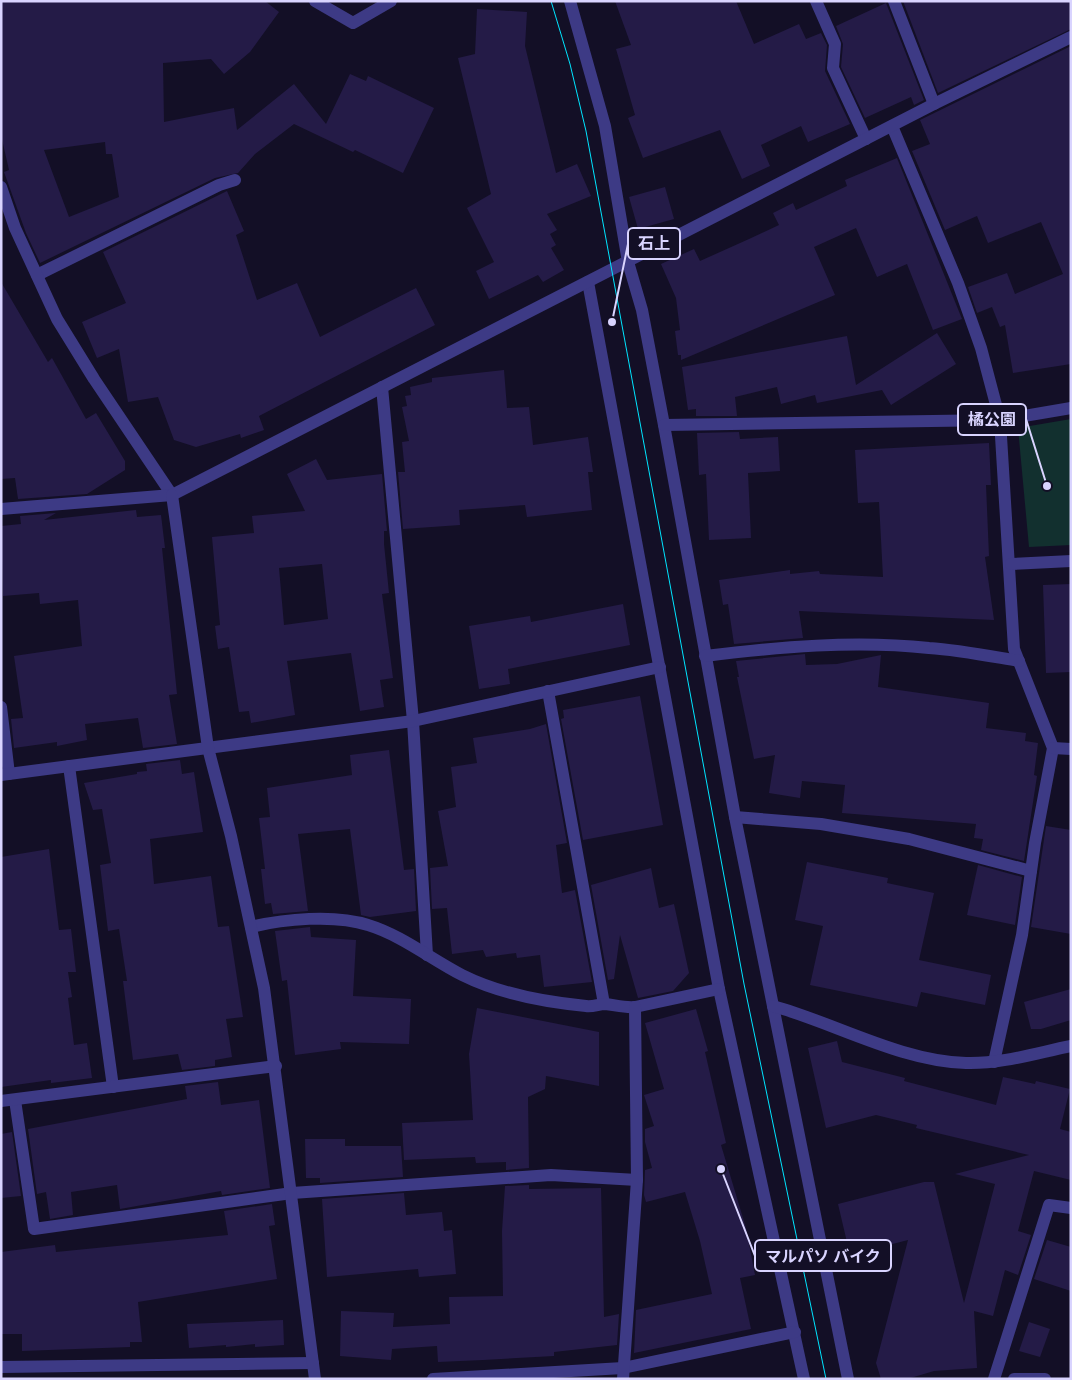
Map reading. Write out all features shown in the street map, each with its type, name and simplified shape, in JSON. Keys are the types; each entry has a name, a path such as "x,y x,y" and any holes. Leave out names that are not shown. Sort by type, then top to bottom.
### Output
{"street":[{"path":"315,1 353,23 391,1"},
{"path":"570,1 605,126 628,262 642,310 664,425 735,817 848,1379"},
{"path":"816,1 835,44 833,68 866,139"},
{"path":"894,1 934,104"},
{"path":"1,509 172,495 934,104 1071,37"},
{"path":"892,126 958,283 981,348 1000,420 1011,564 1014,649 1052,748 1022,935 994,1062"},
{"path":"37,275 218,185 235,180"},
{"path":"1,188 15,228 57,319 172,495 208,748 231,836 264,988 276,1066 315,1379"},
{"path":"588,282 719,988 804,1379"},
{"path":"382,387 413,721 427,955"},
{"path":"664,425 1000,420 1071,408"},
{"path":"1011,564 1071,562"},
{"path":"705,656 768,649 846,645 928,648 1019,661"},
{"path":"1,707 5,775 413,721 660,667"},
{"path":"548,692 604,1004"},
{"path":"1052,748 1071,749"},
{"path":"69,766 113,1087"},
{"path":"735,817 821,824 909,839 1031,871"},
{"path":"251,928 274,922 301,920 338,920 367,924 461,974 511,995 586,1006 604,1004 624,1008 635,1007 719,988"},
{"path":"773,1006 802,1014 859,1037 900,1050 964,1063 994,1062 1071,1046"},
{"path":"623,1373 637,1180 635,1007"},
{"path":"1,1102 276,1066"},
{"path":"15,1100 34,1229 292,1193 551,1174 637,1180"},
{"path":"994,1379 1049,1205 1071,1208"},
{"path":"433,1379 623,1373 795,1332"},
{"path":"1,1367 313,1363"},
{"path":"1014,1379 1045,1379"}],"green space":[{"path":"1071,419 1071,545 1029,547 1018,428"}],"building":[{"path":"1,1 265,1 279,12 250,52 224,74 211,59 163,63 164,122 234,108 237,130 294,84 326,124 350,74 366,81 368,76 434,108 403,173 294,124 255,154 238,173 215,178 40,263 26,233 4,172 9,170 1,135","holes":["105,142 106,154 112,154 119,197 69,217 44,150"]},
{"path":"615,1 736,1 754,44 799,24 806,39 821,33 827,45 825,71 850,124 808,142 801,126 761,145 770,166 742,179 720,130 643,158 628,118 635,115 616,49 631,45"},
{"path":"903,1 1071,1 1071,29 938,93"},
{"path":"886,3 924,100 914,105 911,97 865,118 841,67 843,44 836,26"},
{"path":"477,9 527,12 525,46 556,173 577,164 591,196 547,214 557,230 550,234 556,245 551,248 564,270 543,282 538,275 489,299 476,271 494,262 467,208 491,194 458,58 475,54"},
{"path":"1071,46 1071,364 1013,373 1005,325 1000,327 992,307 977,313 968,287 1007,273 1015,294 1063,274 1041,222 988,243 977,216 945,230 912,151 930,144 920,120"},
{"path":"897,158 962,319 933,330 907,264 877,277 856,228 814,247 835,295 681,360 681,355 678,355 675,331 680,330 676,298 661,264 694,249 700,261 749,239 779,225 773,213 793,203 796,210 847,186 845,180"},
{"path":"665,187 674,219 638,229 629,197"},
{"path":"227,191 244,231 236,235 257,300 297,283 320,337 416,288 435,325 259,416 264,430 241,438 240,434 196,447 174,440 158,397 128,402 119,349 97,358 82,322 126,303 103,252"},
{"path":"1,282 48,362 52,358 86,419 96,413 125,461 125,470 87,494 18,499 15,478 1,479"},
{"path":"937,333 956,364 891,405 882,390 817,403 815,395 781,404 777,387 735,397 737,416 696,416 696,409 688,410 682,367 847,336 856,385"},
{"path":"504,370 507,408 529,407 533,445 588,437 593,472 588,472 592,510 527,517 525,505 459,510 460,525 403,529 398,472 405,472 402,442 409,441 402,407 407,406 405,396 411,395 410,387 432,382 432,378"},
{"path":"739,432 740,439 778,437 780,471 748,473 751,538 709,540 706,474 699,475 697,433"},
{"path":"989,443 991,485 986,485 989,556 985,557 994,620 799,611 803,638 734,644 728,604 723,605 719,580 790,570 790,574 819,571 820,574 883,577 879,502 858,503 855,450"},
{"path":"316,459 327,480 382,474 387,531 384,531 384,544 389,593 382,594 393,678 380,680 384,707 360,711 351,653 287,661 295,715 251,723 249,711 239,712 229,647 218,649 215,626 220,625 212,537 254,533 252,516 305,511 287,474","holes":["322,564 328,619 284,625 279,568"]},
{"path":"136,510 137,517 161,515 165,548 162,548 177,694 169,695 177,744 143,748 138,718 85,724 87,740 57,746 57,742 14,748 11,719 23,718 14,656 82,646 78,600 40,604 39,593 3,596 1,526 21,524 20,516 56,513 44,520"},
{"path":"1071,584 1071,672 1046,673 1043,585"},
{"path":"623,604 630,645 508,669 510,684 479,689 469,626 530,616 531,622"},
{"path":"805,654 806,665 837,664 881,655 878,687 989,703 986,728 1026,733 1025,741 1038,743 1034,775 1037,776 1024,861 981,850 983,839 974,838 976,824 842,813 845,785 802,781 800,798 769,793 775,755 754,759 737,677 739,677 736,661"},
{"path":"640,696 663,825 583,840 561,719 564,718 563,710"},
{"path":"546,724 567,843 556,845 562,893 575,890 592,982 544,987 540,955 517,958 516,953 486,957 483,950 452,954 447,908 432,909 430,868 448,866 438,811 456,807 451,767 477,763 473,738 530,729"},
{"path":"389,750 404,870 414,869 416,911 370,917 361,915 350,829 298,834 308,911 273,914 271,903 265,904 261,869 265,869 259,818 270,817 267,788 352,775 350,755"},
{"path":"180,760 182,774 194,772 203,832 150,839 154,884 211,876 218,927 229,926 243,1017 226,1019 232,1057 215,1060 215,1066 182,1070 178,1054 133,1060 123,981 127,981 119,929 108,931 100,865 111,863 102,809 93,810 84,783 147,771 146,764"},
{"path":"1046,826 1071,830 1071,934 1031,927"},
{"path":"49,849 59,930 71,929 76,972 68,972 72,997 68,998 74,1045 87,1043 92,1078 51,1083 51,1080 1,1087 1,857"},
{"path":"807,862 888,878 887,883 934,893 919,960 991,975 985,1005 921,992 917,1007 810,985 823,926 795,920"},
{"path":"978,865 1022,877 1015,925 967,915"},
{"path":"651,868 659,908 674,904 689,973 673,991 638,998 620,935 614,979 608,980 591,885"},
{"path":"310,927 311,937 356,940 353,996 411,999 409,1044 340,1042 341,1049 295,1055 287,980 282,981 275,931"},
{"path":"1071,989 1071,1020 1041,1029 1031,1029 1024,1002"},
{"path":"477,1008 599,1032 599,1086 546,1076 545,1089 528,1097 529,1168 506,1170 506,1162 476,1163 475,1157 404,1160 402,1123 473,1120 469,1054"},
{"path":"696,1009 708,1051 705,1052 726,1143 721,1145 746,1228 755,1275 740,1278 751,1329 634,1353 636,1310 712,1294 700,1241 685,1192 646,1202 644,1195 645,1170 652,1168 645,1142 645,1129 654,1126 644,1095 664,1089 645,1023"},
{"path":"837,1041 842,1062 905,1078 904,1081 996,1105 1003,1077 1035,1084 1036,1081 1070,1089 1060,1129 1071,1132 1071,1180 1034,1171 1018,1231 1031,1235 1018,1275 1005,1270 993,1316 974,1311 977,1368 934,1371 907,1379 881,1379 876,1363 908,1240 850,1255 838,1204 924,1182 934,1182 964,1303 995,1184 955,1174 1029,1155 916,1128 917,1125 876,1115 826,1128 808,1048"},
{"path":"218,1082 221,1105 259,1100 270,1188 222,1195 221,1191 120,1209 117,1185 71,1192 73,1215 50,1219 46,1192 37,1194 28,1129 187,1099 185,1086"},
{"path":"12,1132 21,1196 1,1198 1,1134"},
{"path":"305,1139 345,1139 345,1146 401,1146 403,1177 320,1183 320,1178 306,1178"},
{"path":"529,1185 529,1189 601,1188 604,1317 619,1314 617,1345 554,1352 554,1356 438,1362 437,1346 392,1349 391,1360 340,1356 341,1311 394,1313 393,1327 450,1324 449,1297 503,1296 502,1231 505,1186"},
{"path":"404,1193 406,1215 442,1212 444,1231 452,1230 456,1274 419,1277 418,1269 327,1277 322,1199"},
{"path":"272,1204 275,1225 269,1226 277,1279 138,1302 142,1342 130,1342 130,1347 22,1351 22,1334 1,1334 1,1252 55,1245 56,1252 228,1235 224,1211"},
{"path":"1047,1240 1071,1247 1071,1291 1034,1279"},
{"path":"283,1320 284,1345 255,1347 255,1344 189,1348 187,1324"},
{"path":"1029,1322 1050,1329 1040,1357 1019,1351"}],"tram line":[{"path":"551,1 570,64 586,131 744,984 826,1379"}],"place":[{"name":"石上","path":"612,322"},
{"name":"橘公園","path":"1047,486"},
{"name":"マルパソ バイク","path":"721,1169"}]}
